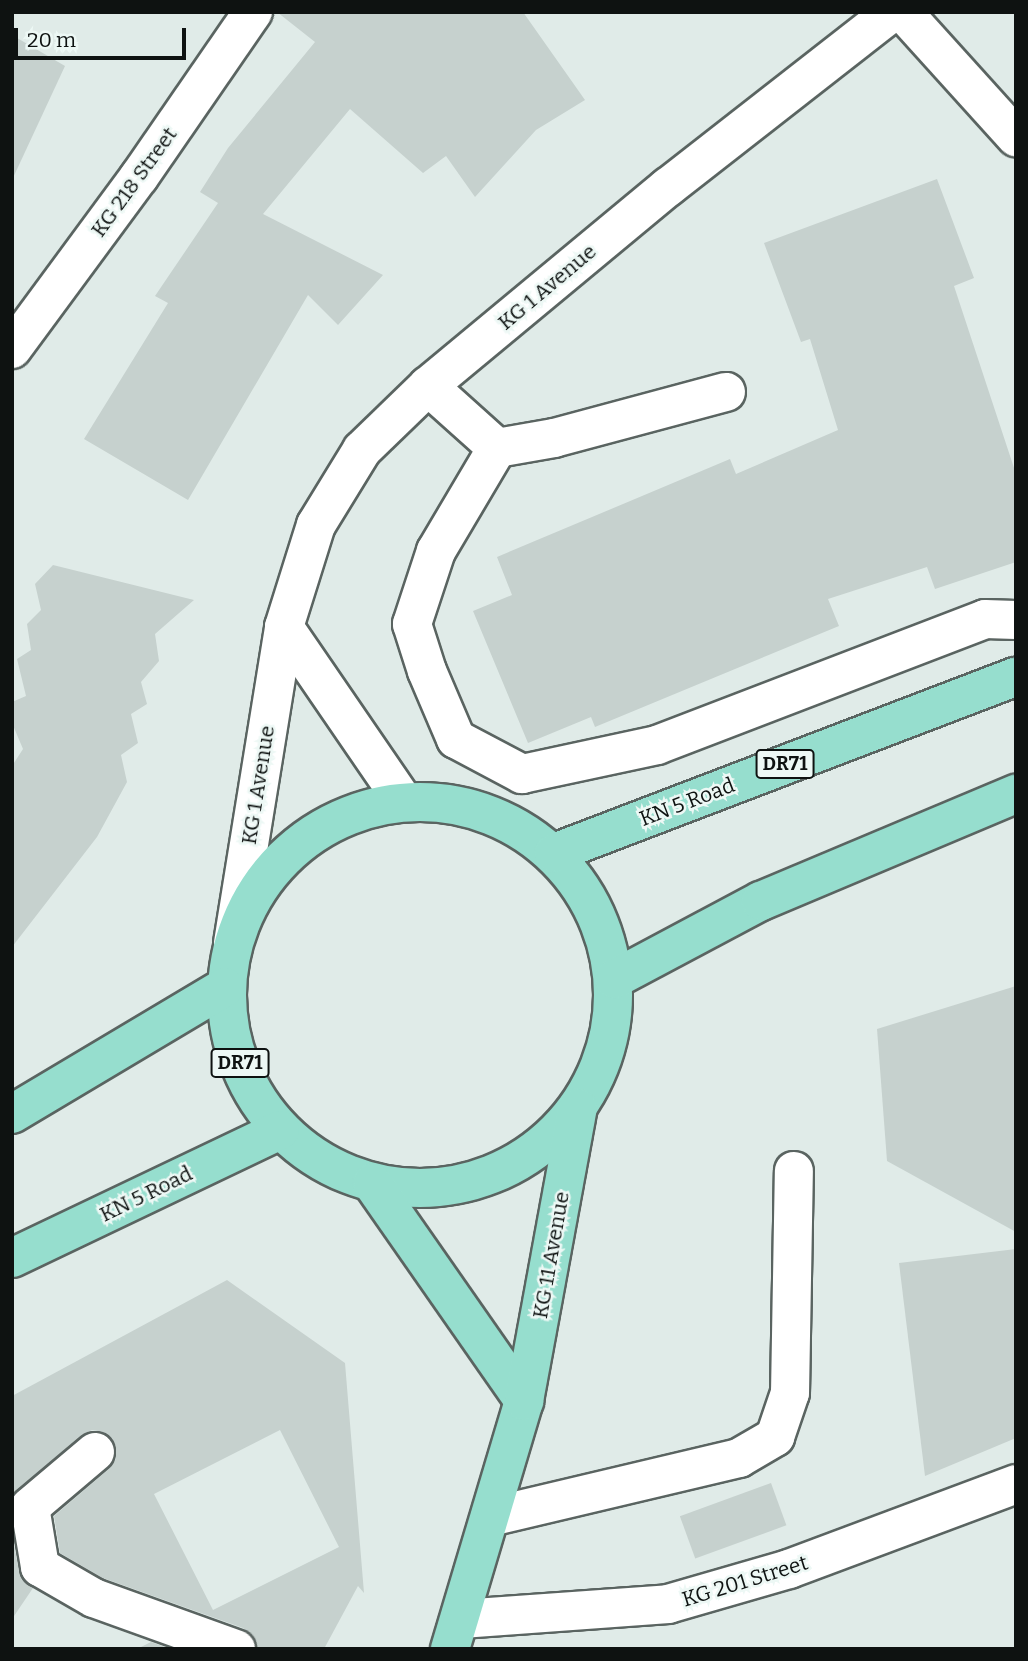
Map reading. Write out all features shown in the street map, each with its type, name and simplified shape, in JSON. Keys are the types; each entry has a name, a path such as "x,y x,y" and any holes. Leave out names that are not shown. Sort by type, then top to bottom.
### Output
{"main road":[{"name":"KN 5 Road","path":"554,853 1016,677"},
{"path":"614,979 761,901 1016,794"},
{"name":"DR71","path":"403,801 457,804 510,821 554,853 585,890 605,933 614,979 607,1047 578,1108 537,1149 486,1177 430,1188 372,1183 323,1163 279,1130 249,1088 230,1039 225,987 233,943 257,889 296,846 347,816 403,801"},
{"path":"12,1114 225,987"},
{"name":"KG 11 Avenue","path":"455,1634 524,1401 578,1108"},
{"name":"KN 5 Road","path":"12,1258 279,1130"},
{"path":"372,1183 524,1401"}],"street":[{"name":"KG 218 Street","path":"12,349 139,177 253,12"},
{"name":"KG 1 Avenue","path":"233,943 284,627 316,525 362,450 428,386 668,187 892,12"},
{"path":"903,12 1016,137"},
{"path":"428,386 497,448"},
{"path":"726,392 554,438 497,448 436,551 412,624 427,671 456,739 522,774 657,745 985,619 1016,620"},
{"path":"284,627 403,801"},
{"path":"490,1517 739,1458 775,1437 790,1393 794,1171"},
{"path":"94,1452 30,1507 40,1567 94,1598 236,1649"},
{"name":"KG 201 Street","path":"455,1634 668,1604 789,1569 1016,1484"}],"building":[{"path":"277,12 523,12 585,100 536,130 475,197 446,156 423,173 350,109 263,214 383,275 338,325 308,295 188,500 84,439 168,303 155,296 218,203 200,192 228,148 315,42"},
{"path":"12,35 65,66 12,180"},
{"path":"937,179 974,278 954,286 1016,474 1016,562 935,589 927,567 828,599 839,626 595,727 591,717 528,743 473,611 512,595 497,557 730,459 736,474 838,430 810,339 801,342 764,243"},
{"path":"53,565 194,600 155,634 159,661 141,682 147,704 131,714 138,743 121,755 127,782 97,837 12,947 12,766 23,749 12,723 12,702 26,696 17,659 31,650 27,624 41,610 35,584"},
{"path":"1016,986 1016,1232 887,1161 877,1029"},
{"path":"1016,1249 1016,1438 925,1476 899,1263"},
{"path":"227,1280 345,1363 364,1593 358,1586 324,1649 257,1649 253,1635 243,1628 103,1578 60,1553 54,1516 109,1469 116,1459 116,1447 112,1438 103,1432 92,1430 81,1435 12,1495 12,1396","holes":["280,1430 339,1547 213,1610 154,1494"]},
{"path":"771,1483 786,1525 695,1558 680,1516"},
{"path":"12,1534 22,1580 33,1588 12,1619"},
{"path":"151,1642 171,1649 137,1649"}]}
